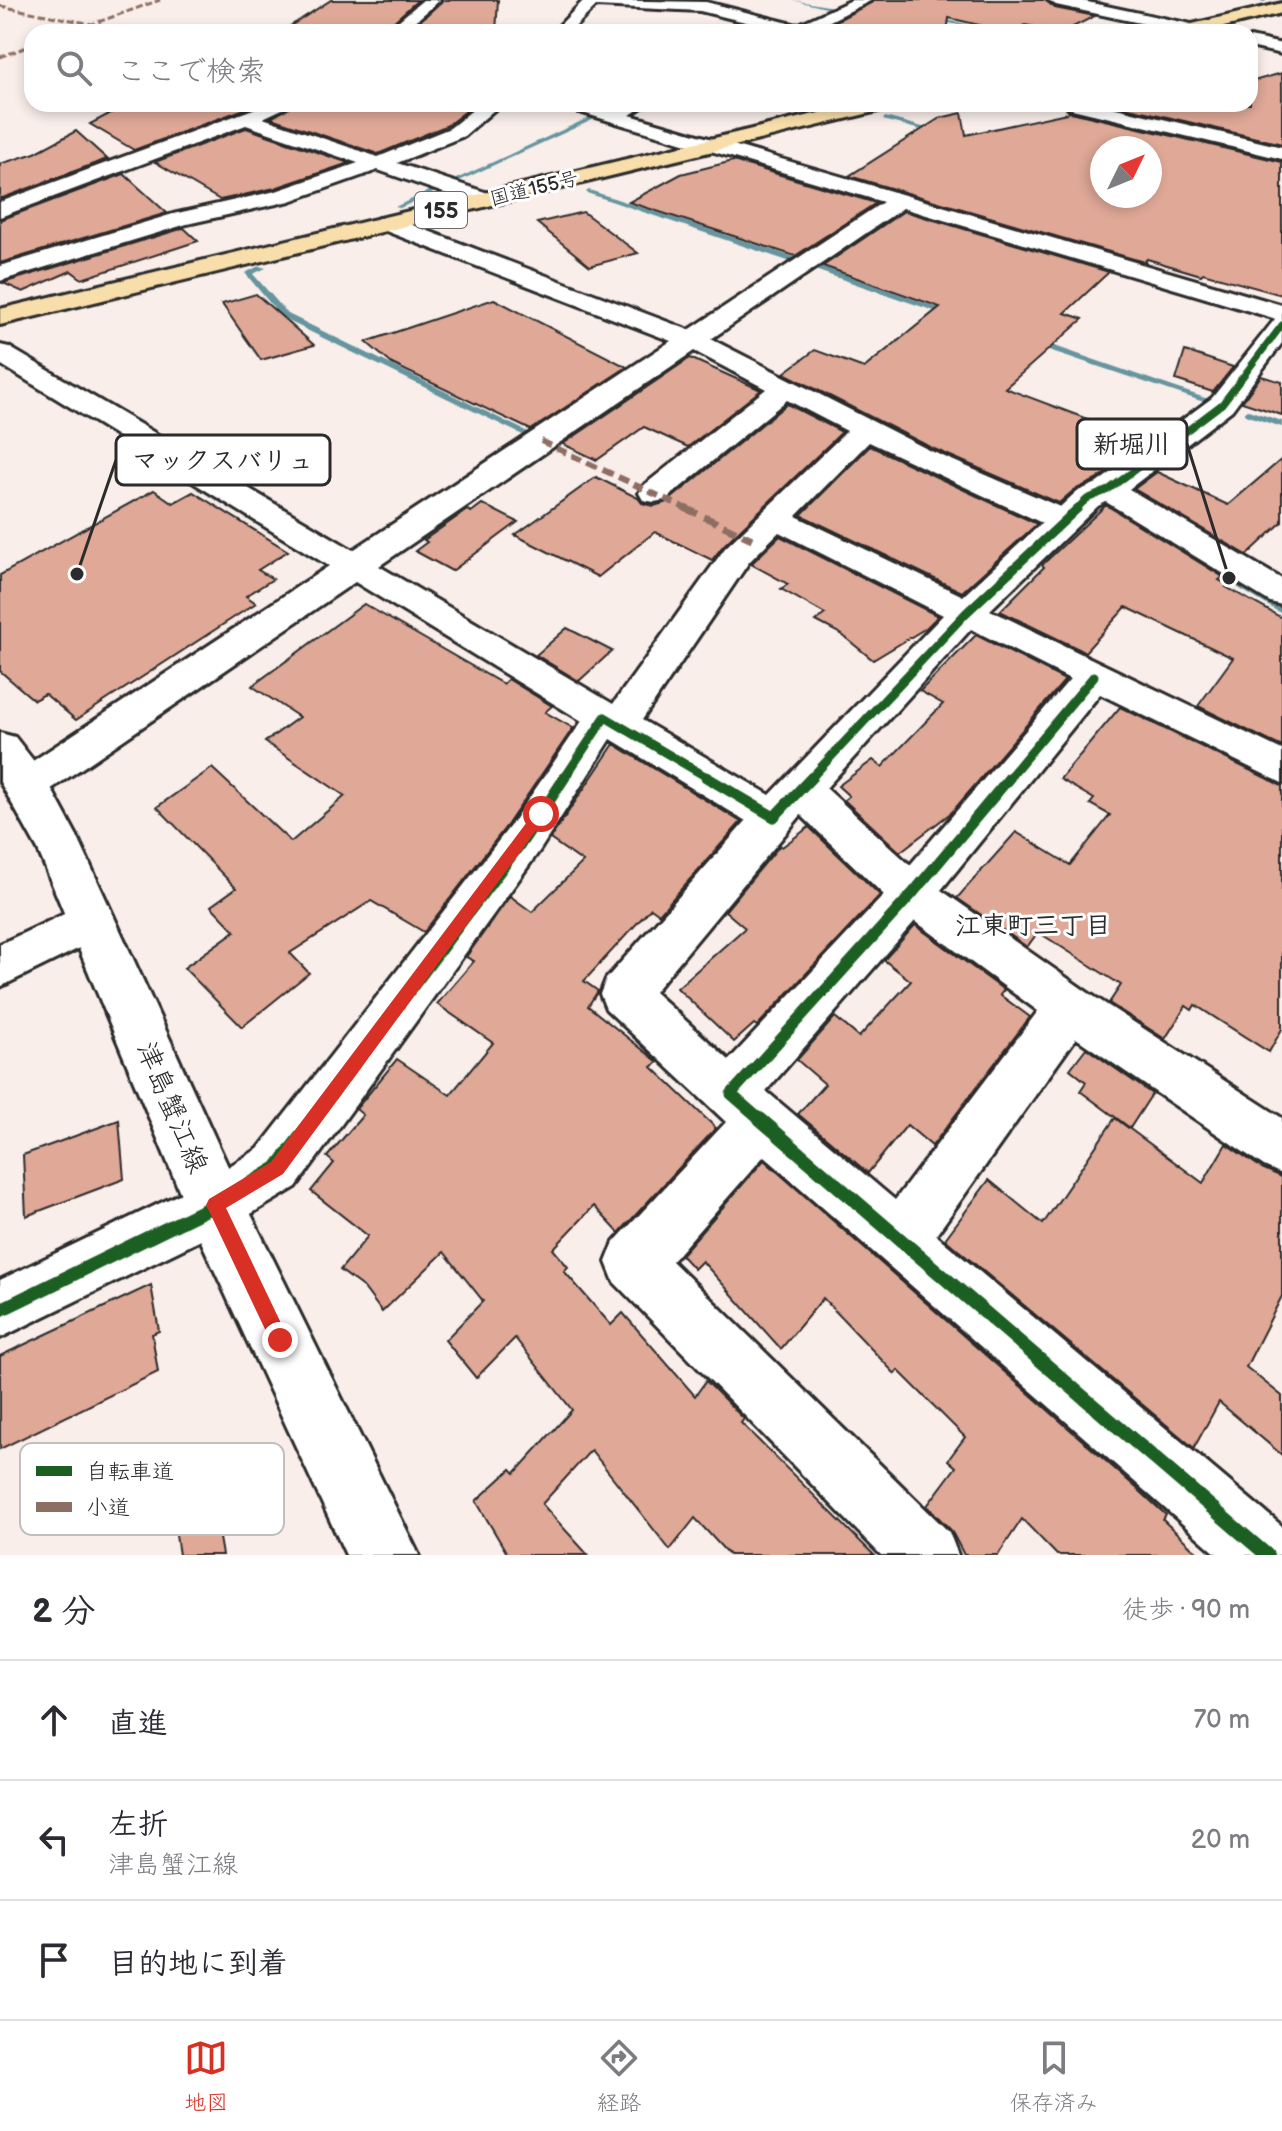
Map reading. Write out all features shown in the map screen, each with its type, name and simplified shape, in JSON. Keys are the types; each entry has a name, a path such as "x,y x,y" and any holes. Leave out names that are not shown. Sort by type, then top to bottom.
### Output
{"highway":[{"path":"1220,24 1282,8"},
{"name":"国道155号","path":"0,317 839,112"}],"main road":[{"name":"津島蟹江線","path":"13,767 61,850 215,1205 383,1555"}],"street":[{"path":"403,24 432,0"},
{"path":"812,24 864,0"},
{"path":"1056,0 1162,24"},
{"path":"569,24 592,1 707,5 773,24"},
{"path":"688,24 707,5"},
{"path":"1258,44 1282,49"},
{"path":"0,210 264,112"},
{"path":"0,274 181,219 282,196 382,162 457,132 482,112"},
{"path":"600,112 1282,313"},
{"path":"613,116 621,112"},
{"path":"1109,112 1282,153"},
{"path":"247,119 382,162 486,200"},
{"path":"13,767 351,567 901,200"},
{"path":"386,223 692,340 866,429 1064,521"},
{"path":"0,292 36,308"},
{"path":"1267,1555 746,1108 623,994 787,803 966,613 1087,499 1108,490 1222,404 1282,325"},
{"path":"0,353 611,721 787,803 1070,1007 1282,1148"},
{"path":"654,493 785,388"},
{"path":"0,1310 215,1205 277,1168 737,555 866,429"},
{"path":"1108,490 1282,594"},
{"path":"773,517 1282,768"},
{"path":"926,1555 634,1262 746,1108 912,894 1094,676"},
{"path":"0,966 92,920"},
{"path":"900,1239 1070,1007"}],"building":[{"path":"331,0 418,0 391,24 294,24"},
{"path":"443,0 498,0 496,24 417,24"},
{"path":"876,0 1045,0 1055,8 1095,16 1079,24 975,24 949,18 948,24 830,24"},
{"path":"1282,73 1282,144 1146,112 1258,112 1258,80"},
{"path":"113,112 236,112 134,150 90,124"},
{"path":"282,112 465,112 448,125 378,154 271,118"},
{"path":"1071,112 1282,162 1282,295 1147,259 1144,262 849,176 940,118 962,113 966,135"},
{"path":"246,128 349,163 275,188 220,200 155,162"},
{"path":"76,131 107,159 0,199 0,164 35,153"},
{"path":"733,161 876,203 795,256 629,202 681,174"},
{"path":"124,174 167,213 0,263 0,220"},
{"path":"904,211 1109,272 1065,313 1083,319 1005,388 1135,437 1119,454 1126,458 1096,480 1074,490 1059,503 932,448 784,373 815,350 864,368 940,307 823,266"},
{"path":"583,212 638,253 590,266 537,223"},
{"path":"184,228 198,241 82,279 71,271 23,292 3,283"},
{"path":"256,294 314,345 261,360 222,304"},
{"path":"494,299 627,367 531,430 392,364 366,342"},
{"path":"1185,351 1233,367 1213,392 1176,380"},
{"path":"690,358 761,390 688,447 644,427 597,460 563,444"},
{"path":"1261,376 1282,382 1282,415 1242,402"},
{"path":"787,404 842,432 712,560 655,532 598,577 515,535 596,477 642,503 654,506 667,502"},
{"path":"870,446 1037,524 962,592 801,515"},
{"path":"1282,459 1282,522 1247,555 1134,489 1157,472 1228,505"},
{"path":"154,490 173,503 193,492 288,551 258,570 273,579 246,596 256,603 76,720 45,694 34,700 0,671 0,575"},
{"path":"482,504 518,522 452,571 415,551 427,542 424,540 467,510 471,512"},
{"path":"1106,505 1223,577 1219,580 1228,585 1226,587 1282,618 1282,747 1198,706 1233,658 1126,607 1085,652 1000,611 1044,567 1042,565"},
{"path":"780,536 938,616 926,628 873,660 841,634 816,621 825,614 781,589 788,584 751,564"},
{"path":"364,604 503,684 508,679 552,706 545,712 573,728 508,824 424,932 371,901 290,953 309,973 242,1027 184,968 235,931 211,906 236,888 157,807 212,768 291,842 345,796 265,742 299,717 252,686"},
{"path":"567,628 612,651 579,681 536,655"},
{"path":"976,635 1065,680 952,812 900,852 844,800 849,796 838,786 873,760 882,767 943,704 920,691"},
{"path":"1120,707 1282,786 1282,1029 1269,1052 1195,1005 1192,1010 1186,1006 1165,1039 1109,1003 1121,985 1038,932 1027,947 957,898 1016,832 1070,865 1110,815 1090,804 1094,799 1060,779"},
{"path":"614,744 741,822 659,914 651,908 584,981 598,991 588,1006 658,1062 652,1067 716,1128 619,1233 594,1206 553,1249 568,1267 564,1271 611,1325 623,1313 695,1396 706,1381 744,1419 741,1423 874,1555 729,1555 695,1518 670,1550 591,1450 542,1504 588,1555 508,1555 476,1501 511,1469 515,1473 572,1410 515,1338 476,1378 445,1340 483,1301 444,1252 382,1312 364,1288 340,1270 368,1236 311,1191 334,1163 327,1157 363,1115 356,1109 397,1059 450,1095 493,1043 437,1004 474,961 466,957 510,896 532,912 583,862 550,839"},
{"path":"809,827 880,895 757,1026 754,1024 734,1042 677,988 745,928 725,911 780,845 782,847"},
{"path":"915,925 1004,990 1000,995 1030,1017 932,1146 907,1125 868,1173 798,1114 825,1084 797,1060 835,1017 859,1037 911,981 884,960"},
{"path":"1086,1048 1152,1094 1130,1128 1080,1091 1086,1082 1070,1069"},
{"path":"1115,1118 1203,1183 1226,1144 1262,1168 1282,1177 1282,1296 1246,1367 1282,1396 1282,1455 1219,1402 1194,1448 945,1239 989,1180 1043,1224"},
{"path":"119,1120 124,1179 26,1216 23,1155"},
{"path":"764,1160 1141,1492 1166,1515 1163,1520 1200,1555 1057,1555 1022,1519 998,1555 964,1555 951,1530 927,1506 956,1467 948,1460 965,1437 898,1370 895,1374 823,1298 781,1349 702,1261 694,1269 681,1255"},
{"path":"151,1285 159,1331 152,1334 158,1372 0,1449 0,1356"},
{"path":"176,1535 219,1535 222,1555 179,1555"}],"waterway":[{"path":"794,0 834,9 845,4"},
{"path":"1260,0 1264,1"},
{"path":"932,18 961,24"},
{"path":"455,181 599,115"},
{"path":"885,119 936,132"},
{"path":"398,207 440,188"},
{"path":"589,192 797,261"},
{"path":"815,267 952,314"},
{"path":"262,268 249,273 285,316 532,436"},
{"path":"1037,343 1204,399"},
{"path":"1248,413 1282,424"},
{"path":"1110,507 1282,610"}],"marked path":[{"path":"92,24 160,0"},
{"path":"0,6 92,24"},
{"path":"0,57 24,48"},
{"path":"541,441 752,539"}],"cycle path":[{"path":"0,1310 215,1205 277,1168 525,838 605,717 774,817 966,613 1087,499 1108,490 1222,404 1282,325"},
{"path":"1094,676 912,894 731,1094 1267,1555"}],"place":[{"name":"マックスバリュ","path":"77,574"},
{"name":"新堀川","path":"1229,578"}],"district":[{"name":"江東町三丁目","path":"1033,925"}],"route":[{"path":"280,1340 215,1205 277,1168 541,814"}]}
